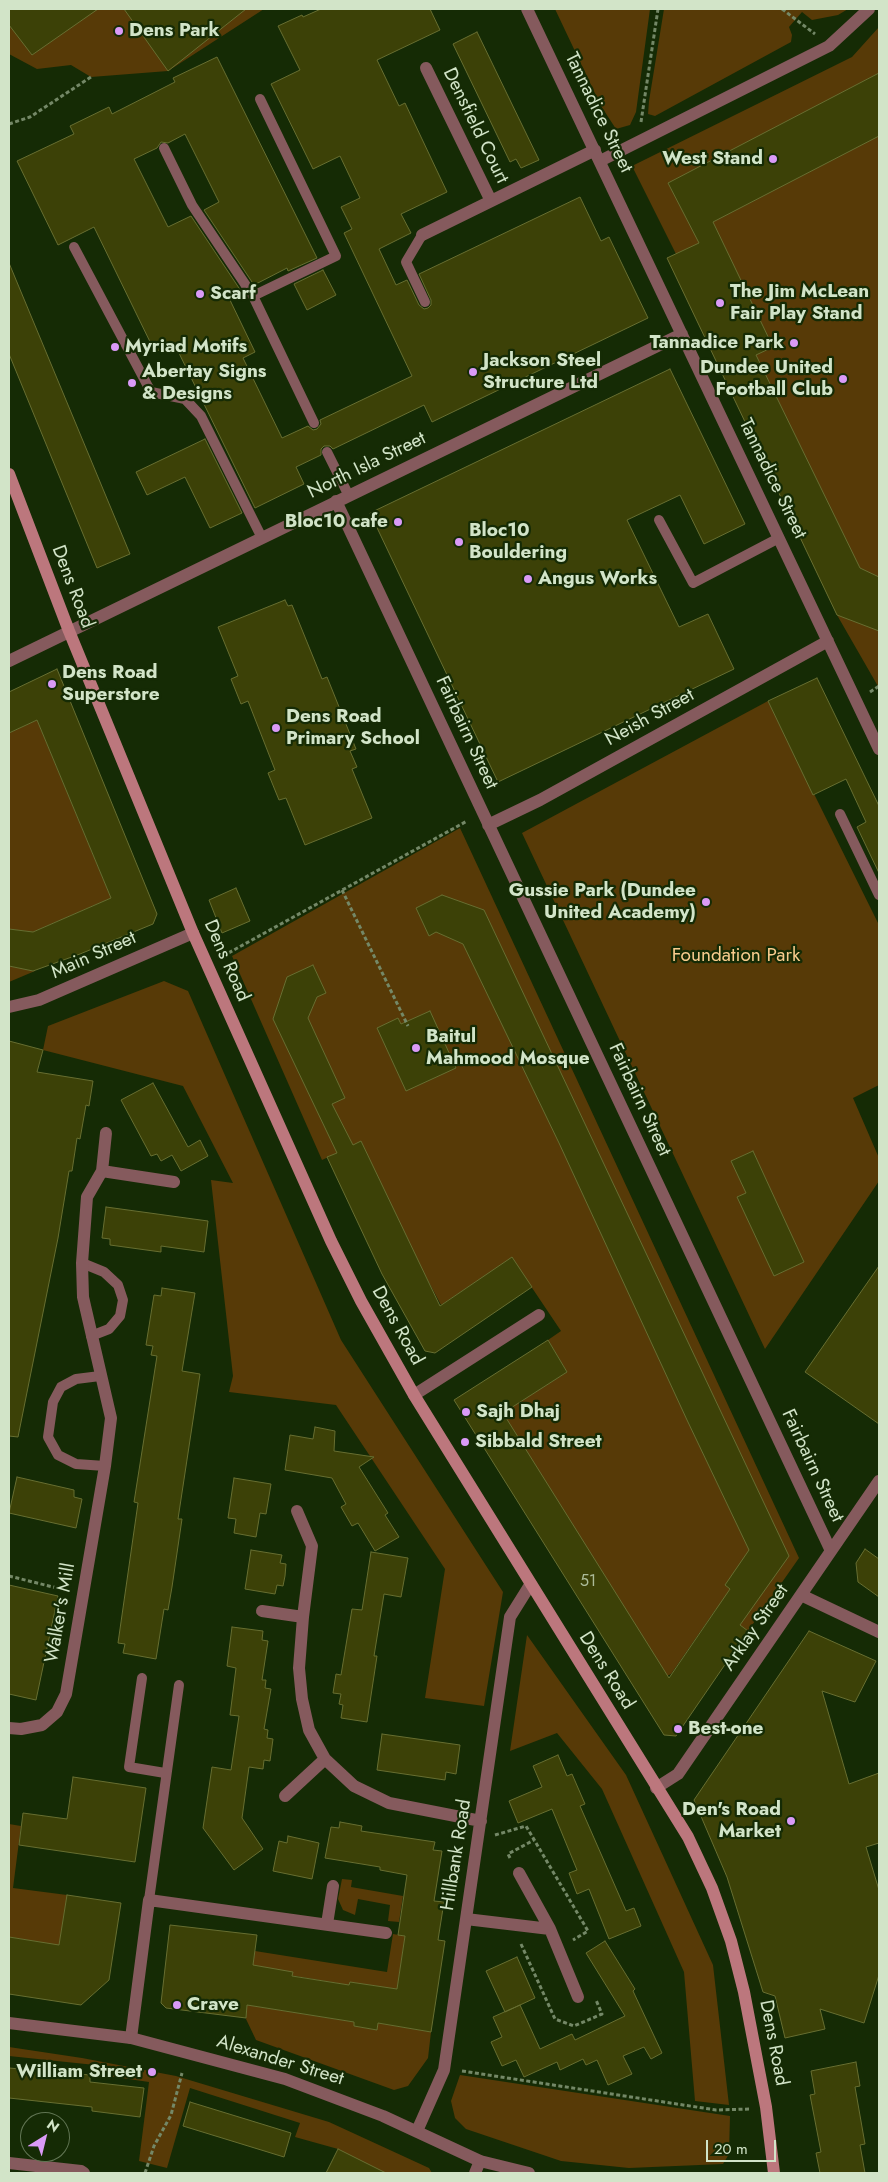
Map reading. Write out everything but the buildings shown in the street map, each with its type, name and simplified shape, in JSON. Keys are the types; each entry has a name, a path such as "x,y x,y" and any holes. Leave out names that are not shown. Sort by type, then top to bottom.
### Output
{"main road":[{"name":"Dens Road","path":"9,474 69,631 192,933 331,1241 361,1301 414,1395 530,1585 688,1837 712,1888 731,1941 744,1992 758,2059 774,2173"}],"street":[{"name":"Tannadice Street","path":"527,9 828,641 876,733 879,749"},
{"name":"Densfield Court","path":"422,235 491,201 598,156 638,142 829,46 869,9"},
{"name":"Densfield Court","path":"426,68 491,201"},
{"name":"North Isla Street","path":"9,661 682,334"},
{"name":"Fairbairn Street","path":"336,502 831,1551"},
{"name":"Neish Street","path":"488,825 540,800 828,641"},
{"name":"Main Street","path":"9,1007 39,1000 192,933"},
{"name":"Walker's Mill","path":"9,1728 21,1729 42,1725 57,1712 66,1694 105,1466 111,1418 83,1297 82,1263 88,1197 102,1171 106,1132"},
{"path":"102,1171 174,1182"},
{"path":"414,1395 539,1315"},
{"name":"Arklay Street","path":"656,1788 678,1774 879,1481"},
{"path":"297,1511 312,1546 299,1668 302,1699 309,1730 325,1759 354,1786 389,1803 481,1821"},
{"name":"Hillbank Road","path":"417,2130 444,2070 510,1617 530,1585"},
{"path":"801,1595 879,1632"},
{"path":"262,1611 303,1617"},
{"path":"285,1796 325,1759"},
{"path":"519,1873 550,1929 578,1997"},
{"path":"326,1924 332,1886"},
{"path":"131,2038 149,1900 386,1933"},
{"path":"466,1919 550,1929"},
{"name":"Alexander Street","path":"9,2023 131,2038 285,2079 417,2130 478,2167 529,2173"},
{"path":"9,2164 81,2171 84,2173"}],"lane":[{"path":"253,296 336,256 260,99"},
{"path":"164,148 192,206 253,296 314,423"},
{"path":"422,235 406,262 425,302"},
{"path":"74,247 151,392 185,399 201,416 262,538"},
{"path":"327,452 349,496"},
{"path":"659,520 693,583 780,538"},
{"path":"840,814 879,896"},
{"path":"82,1263 104,1272 118,1285 123,1300 120,1316 109,1329 91,1336"},
{"path":"100,1376 76,1379 62,1387 53,1402 48,1437 58,1455 76,1464 105,1466"},
{"path":"142,1678 129,1767 165,1772"},
{"path":"149,1900 165,1772 179,1685"}],"path":[{"path":"638,142 658,9"},
{"path":"782,9 829,46"},
{"path":"9,124 30,116 91,77"},
{"path":"206,965 483,812"},
{"path":"342,890 408,1026"},
{"path":"9,1576 83,1595"},
{"path":"460,2071 730,2111"},
{"path":"145,2173 154,2146 170,2115 182,2073"}],"green space":[{"name":"Dens Park","path":"9,9 264,9 168,71 91,77 71,65 37,69 9,54"},
{"path":"555,9 650,9 636,112 630,125 616,129 601,106"},
{"path":"664,9 848,9 838,15 812,20 802,12 789,27 792,35 791,42 655,116 648,114 649,101"},
{"name":"Tannadice Park","path":"879,27 879,688 837,615 667,258 676,254 632,166 852,57"},
{"name":"Gussie Park (Dundee United Academy)","path":"768,701 879,925 879,1085 853,1098 879,1158 879,1181 765,1349 522,833"},
{"path":"37,720 111,898 33,932 9,929 9,733"},
{"path":"460,828 799,1558 748,1631 716,1609 671,1674 667,1676 502,1413 567,1372 548,1340 561,1331 512,1258 441,1305 416,1258 361,1142 322,1160 232,956"},
{"path":"9,966 35,971 9,982"},
{"path":"164,981 188,991 341,1340 503,1592 484,1706 425,1698 445,1569 336,1405 229,1392 233,1376 211,1180 233,1183 183,1086 43,1050 48,1026"},
{"path":"527,1635 626,1775 713,1965 729,2105 695,2101 684,1972 602,1789 557,1733 510,1751"},
{"path":"9,1824 21,1826 13,1888 67,1895 56,1968 36,1965 40,1942 9,1937"},
{"path":"342,1879 352,1880 351,1887 403,1896 399,1922 388,1921 390,1905 358,1899 355,1915 343,1910 338,1899"},
{"path":"393,1934 405,1936 397,1989 350,1982 349,1985 252,1969 255,1951 387,1972"},
{"path":"247,2005 354,2022 354,2026 377,2030 378,2023 431,2032 428,2058 408,2086 394,2090 256,2040 246,2019"},
{"path":"9,2047 82,2058 176,2076 329,2122 429,2168 432,2173 378,2173 338,2149 295,2137 300,2123 190,2088 167,2168 139,2161 149,2082 94,2074 95,2065 9,2056"},
{"path":"460,2075 730,2116 729,2154 723,2164 629,2168 561,2161 466,2129 455,2118 451,2101"}],"place":[{"name":"Dens Park","path":"119,31"},
{"name":"West Stand","path":"773,159"},
{"name":"Scarf","path":"200,294"},
{"name":"The Jim McLean Fair Play Stand","path":"720,303"},
{"name":"Tannadice Park","path":"794,343"},
{"name":"Myriad Motifs","path":"115,347"},
{"name":"Jackson Steel Structure Ltd","path":"473,372"},
{"name":"Dundee United Football Club","path":"843,379"},
{"name":"Abertay Signs & Designs","path":"132,383"},
{"name":"Bloc10 cafe","path":"398,522"},
{"name":"Bloc10 Bouldering","path":"459,542"},
{"name":"Angus Works","path":"528,579"},
{"name":"Dens Road Superstore","path":"52,684"},
{"name":"Dens Road Primary School","path":"276,728"},
{"name":"Gussie Park (Dundee United Academy)","path":"706,902"},
{"name":"Baitul Mahmood Mosque","path":"416,1048"},
{"name":"Sajh Dhaj","path":"466,1412"},
{"name":"Sibbald Street","path":"465,1442"},
{"name":"Best-one","path":"678,1729"},
{"name":"Den's Road Market","path":"791,1821"},
{"name":"Crave","path":"177,2005"},
{"name":"William Street","path":"152,2072"}],"park label":[{"name":"Foundation Park","path":"736,956"}]}
